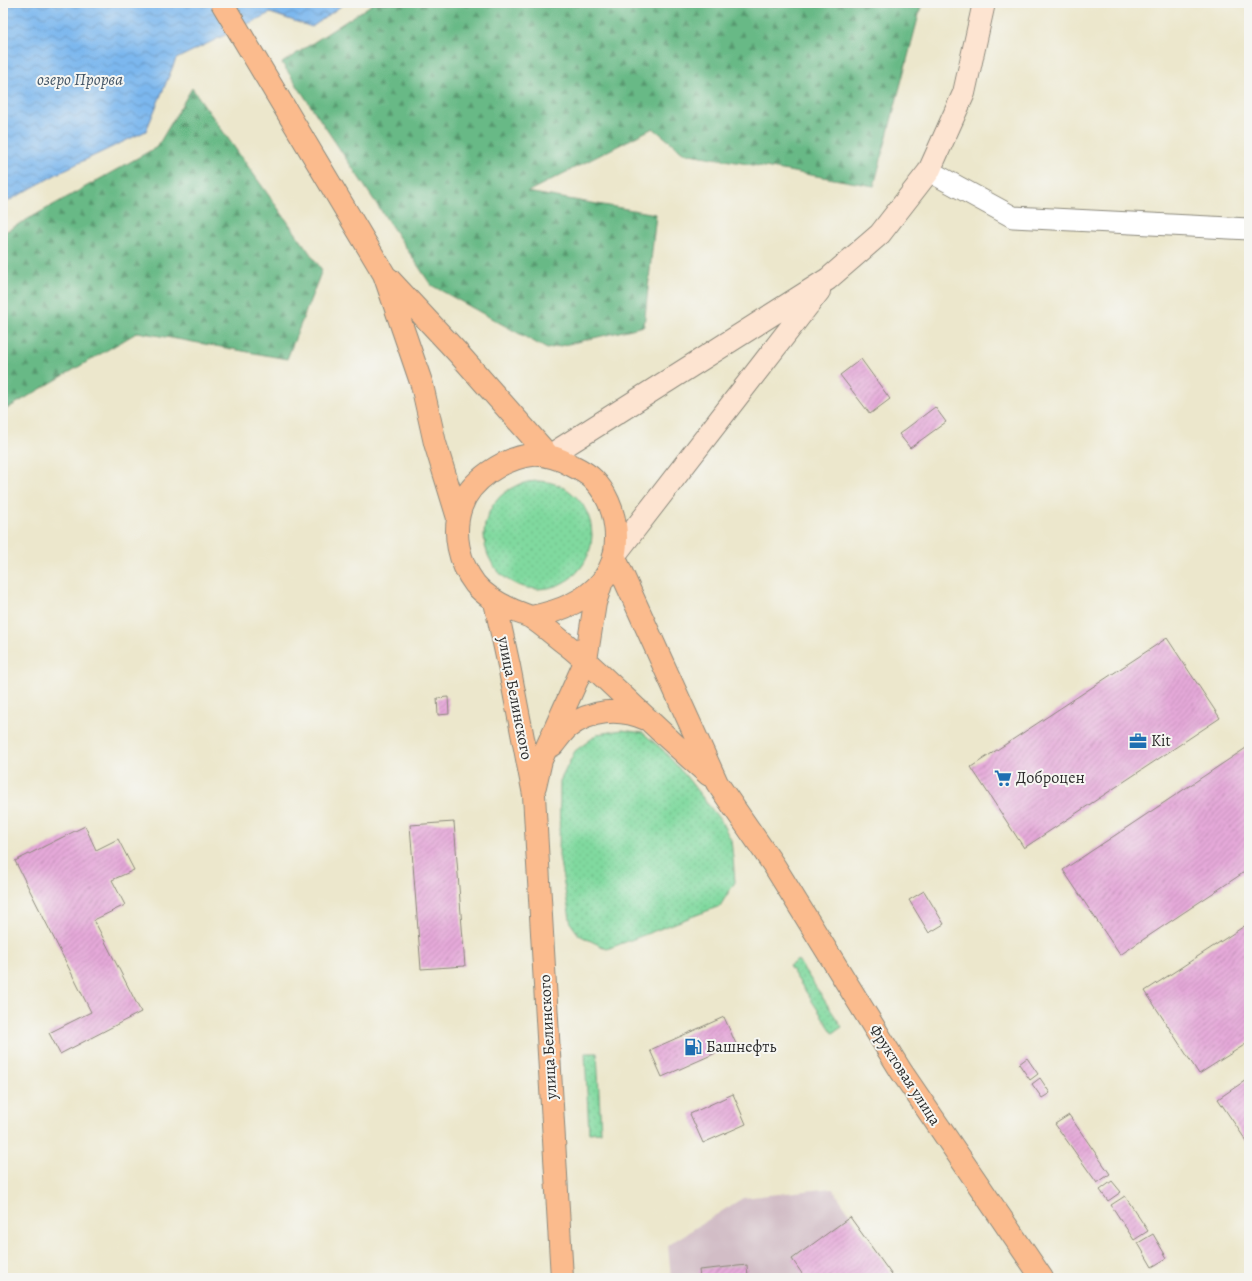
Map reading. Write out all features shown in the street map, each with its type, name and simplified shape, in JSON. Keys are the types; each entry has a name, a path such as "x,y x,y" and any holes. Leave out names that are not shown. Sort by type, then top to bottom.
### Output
{"main road":[{"path":"222,3 384,274 422,385 435,443 458,518"},
{"path":"549,456 828,279 880,234 929,171 964,93 984,3"},
{"path":"384,274 458,352 549,456"},
{"path":"530,617 547,614 566,608 583,598 602,581 614,556 828,279"},
{"path":"534,455 549,456 582,470 593,479 604,494 616,525 614,556 717,783 586,660 530,617 496,602 476,586 464,568 459,551 458,518 461,505 479,480 497,466 516,459 534,455"},
{"name":"улица Белинского","path":"534,795 541,760 586,660 595,603 602,581"},
{"name":"улица Белинского","path":"496,602 534,795 562,1278"},
{"path":"541,760 566,729 583,718 603,712 620,712 634,714 651,722"},
{"name":"Фруктовая улица","path":"717,783 776,867 901,1070 1042,1278"}],"street":[{"path":"929,171 1013,216 1249,228"}],"shaded area":[{"path":"832,1188 894,1278 671,1278 668,1245 743,1198"}],"green space":[{"path":"374,3 922,3 874,186 684,153 653,128 527,192 656,214 644,326 547,349 431,285 282,63"},
{"path":"192,88 322,270 287,359 138,332 3,411 3,233 157,147"},
{"path":"538,481 559,485 576,497 588,514 592,535 588,556 576,573 559,585 538,589 517,585 500,573 488,556 484,535 488,514 500,497 517,485"},
{"path":"622,730 643,733 663,750 685,775 721,821 731,840 735,882 720,906 607,949 579,935 571,924 559,856 560,781 575,751 598,734"},
{"path":"798,960 842,1027 833,1033 789,966"},
{"path":"585,1053 597,1053 601,1132 589,1133"}],"water":[{"name":"озеро Прорва","path":"3,3 345,3 312,27 270,13 176,59 146,131 64,170 3,204"}],"building":[{"path":"861,359 890,399 870,414 840,375"},
{"path":"935,407 946,422 910,448 899,434"},
{"path":"1167,638 1220,718 1024,848 971,767"},
{"path":"448,697 449,714 438,715 437,698"},
{"path":"1249,746 1249,869 1120,955 1063,870"},
{"path":"454,822 465,966 421,969 410,825"},
{"path":"85,826 96,850 118,839 134,870 112,880 125,905 94,920 141,1012 60,1054 49,1033 91,1012 15,861"},
{"path":"924,891 944,924 929,933 909,900"},
{"path":"1249,923 1249,1042 1199,1074 1145,991"},
{"name":"Башнефть","path":"724,1017 736,1044 662,1077 650,1050"},
{"path":"1027,1058 1038,1074 1030,1080 1019,1064"},
{"path":"1040,1078 1050,1093 1042,1098 1032,1084"},
{"path":"1249,1078 1249,1145 1218,1099"},
{"path":"733,1094 746,1124 703,1143 690,1114"},
{"path":"1069,1115 1110,1174 1097,1183 1055,1124"},
{"path":"1112,1181 1121,1192 1108,1201 1100,1190"},
{"path":"1125,1196 1148,1231 1134,1240 1111,1205"},
{"path":"850,1217 894,1278 805,1278 792,1259"},
{"path":"1153,1234 1167,1258 1152,1267 1138,1243"},
{"path":"747,1265 748,1278 700,1278 699,1270"}],"place":[{"name":"Kit","path":"1138,741"},
{"name":"Доброцен","path":"1003,778"},
{"name":"Башнефть","path":"693,1047"}]}
